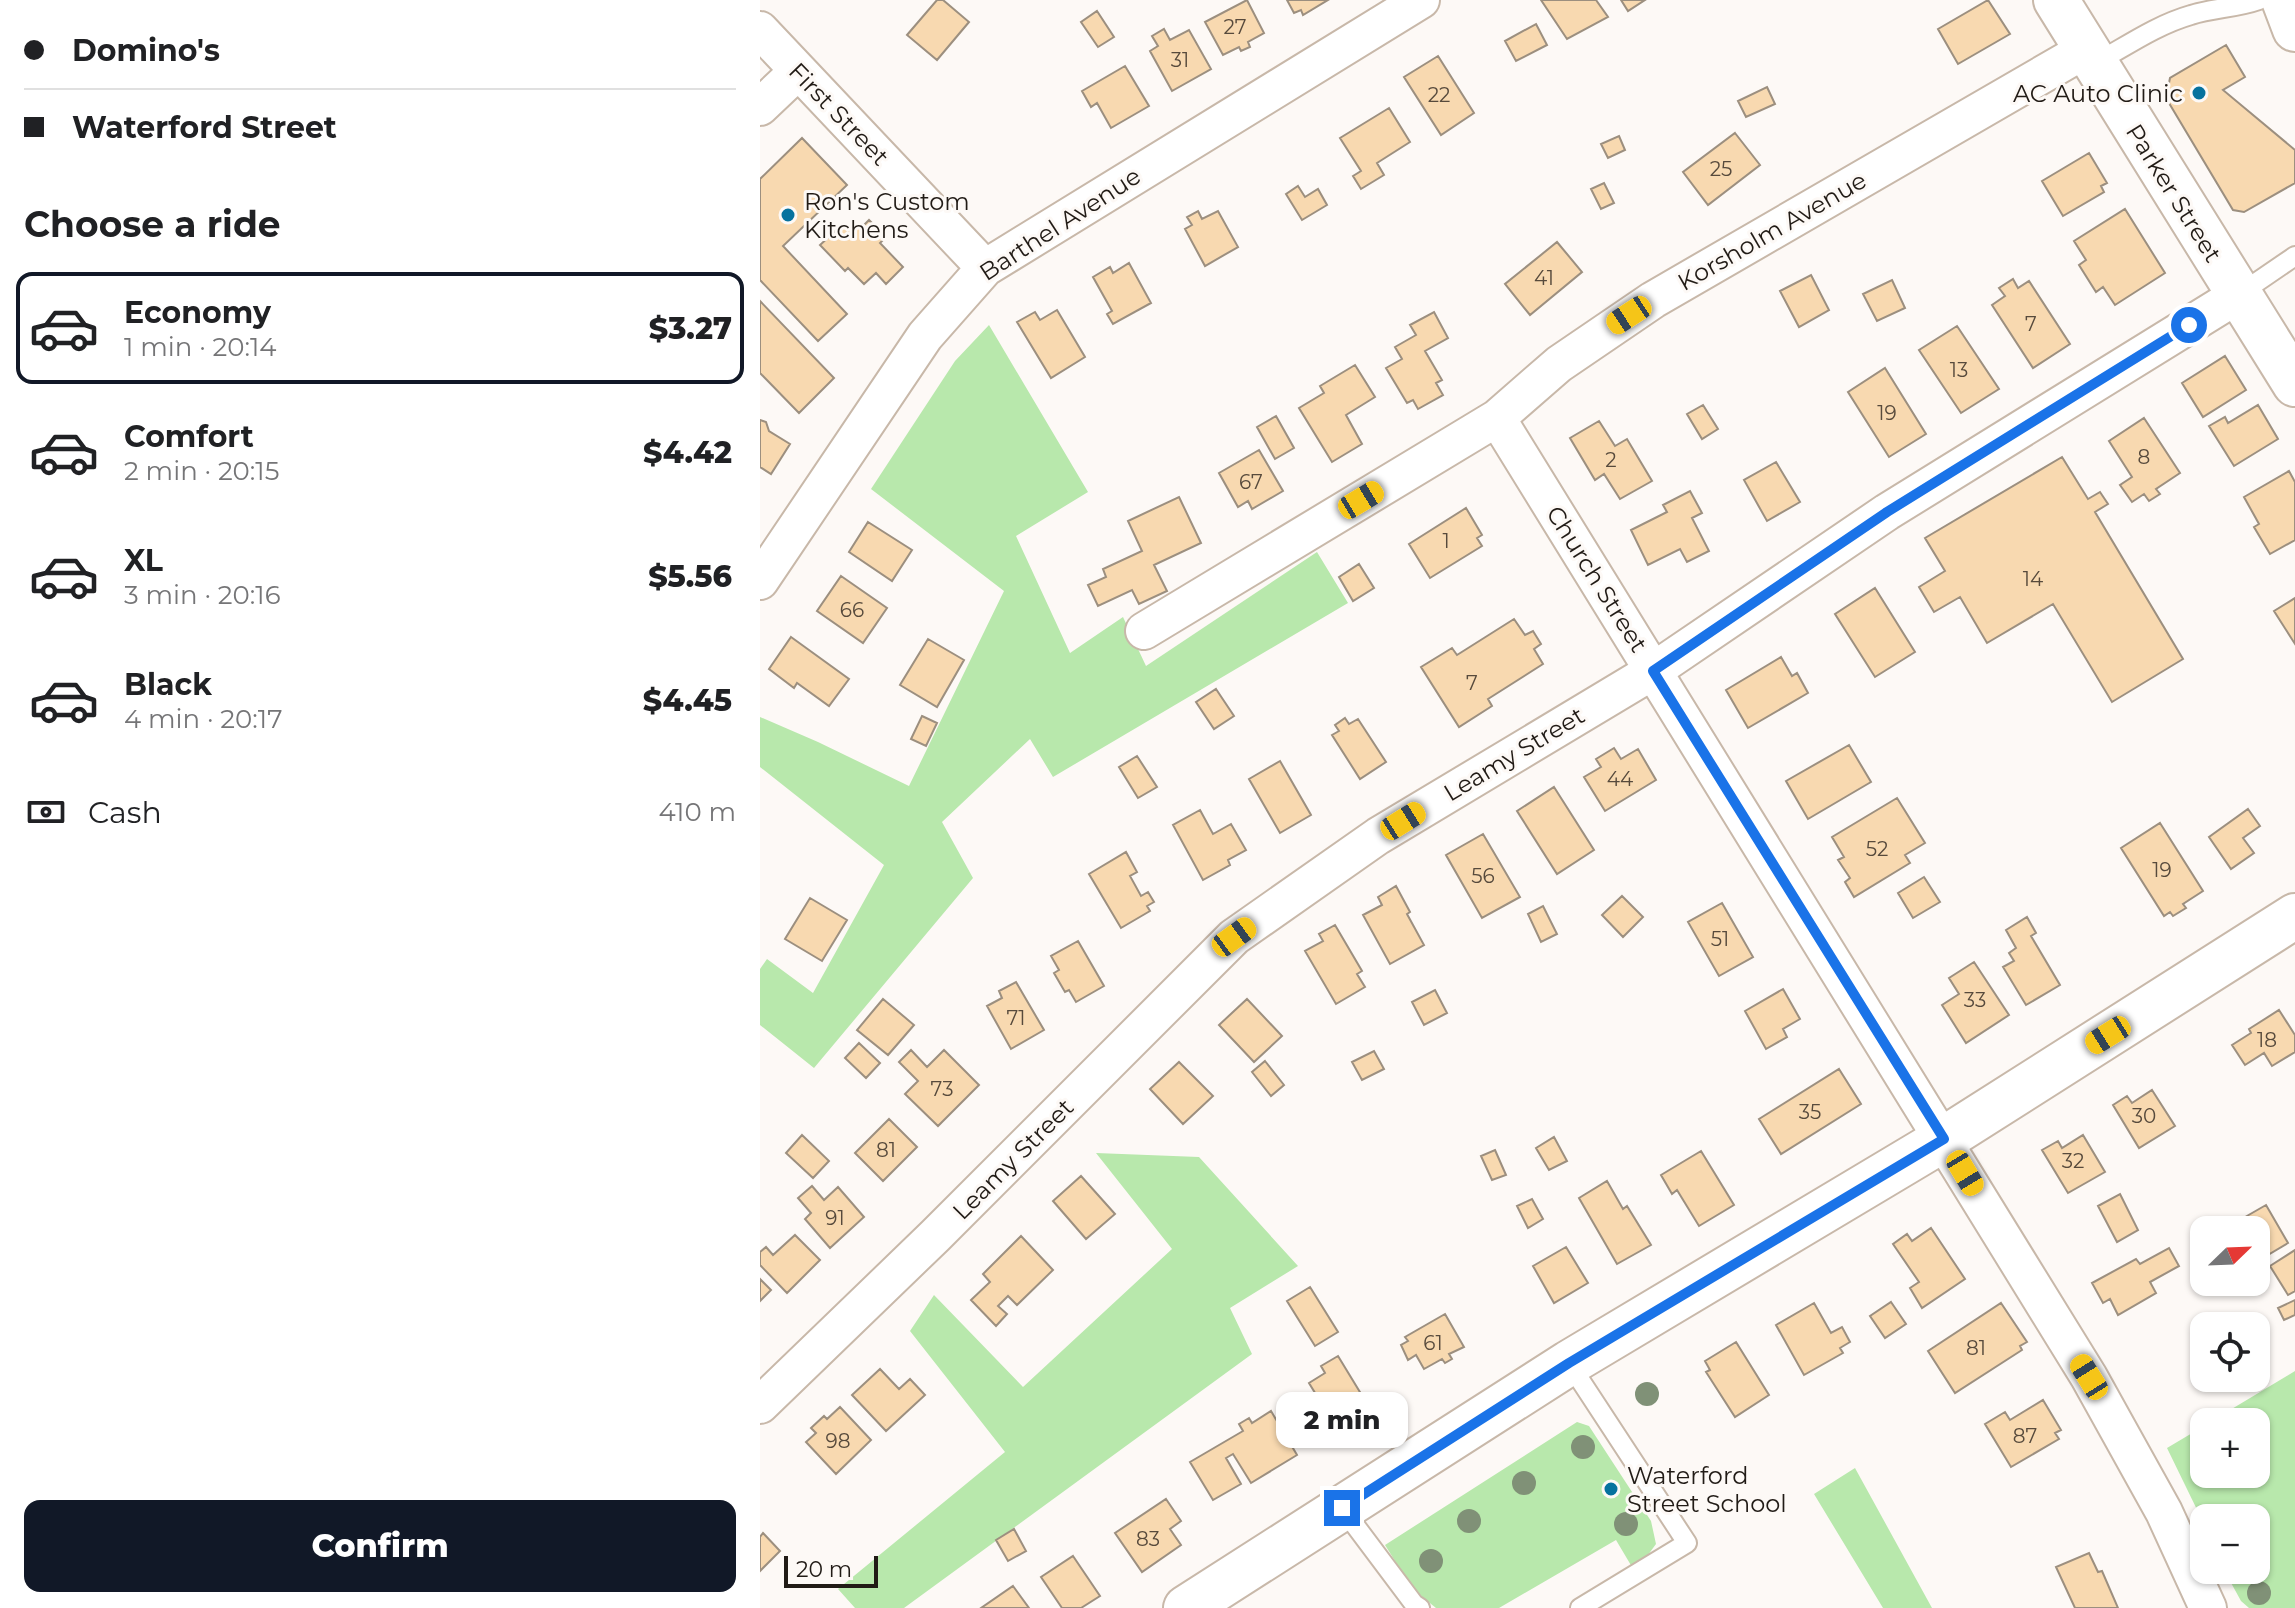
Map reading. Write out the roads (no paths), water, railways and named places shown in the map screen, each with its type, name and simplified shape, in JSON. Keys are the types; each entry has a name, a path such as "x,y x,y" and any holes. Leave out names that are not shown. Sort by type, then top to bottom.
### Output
{"street":[{"name":"Barthel Avenue","path":"760,581 925,336 985,268 1421,0"},
{"name":"Parker Street","path":"2056,0 2295,384"},
{"path":"2284,0 2295,29"},
{"name":"First Street","path":"760,30 985,268"},
{"name":"Korsholm Avenue","path":"1144,631 1497,418 1559,364 1653,300 2090,57"},
{"path":"760,107 798,71"},
{"name":"Leamy Street","path":"760,1405 935,1236 1234,937 1378,836 1653,671 1887,512 2238,295"},
{"name":"Church Street","path":"1497,418 2089,1377 2164,1512 2208,1608"},
{"path":"1186,1608 1569,1363 1944,1139 2295,916"}],"lane":[{"path":"2090,57 2191,15 2259,0"},
{"path":"2238,295 2295,256"},
{"path":"1569,1363 1687,1543 1580,1608"},
{"path":"1342,1508 1420,1608"}],"place":[{"name":"AC Auto Clinic","path":"2199,93"},
{"name":"Ron's Custom Kitchens","path":"788,215"},
{"name":"Waterford Street School","path":"1611,1489"}]}
